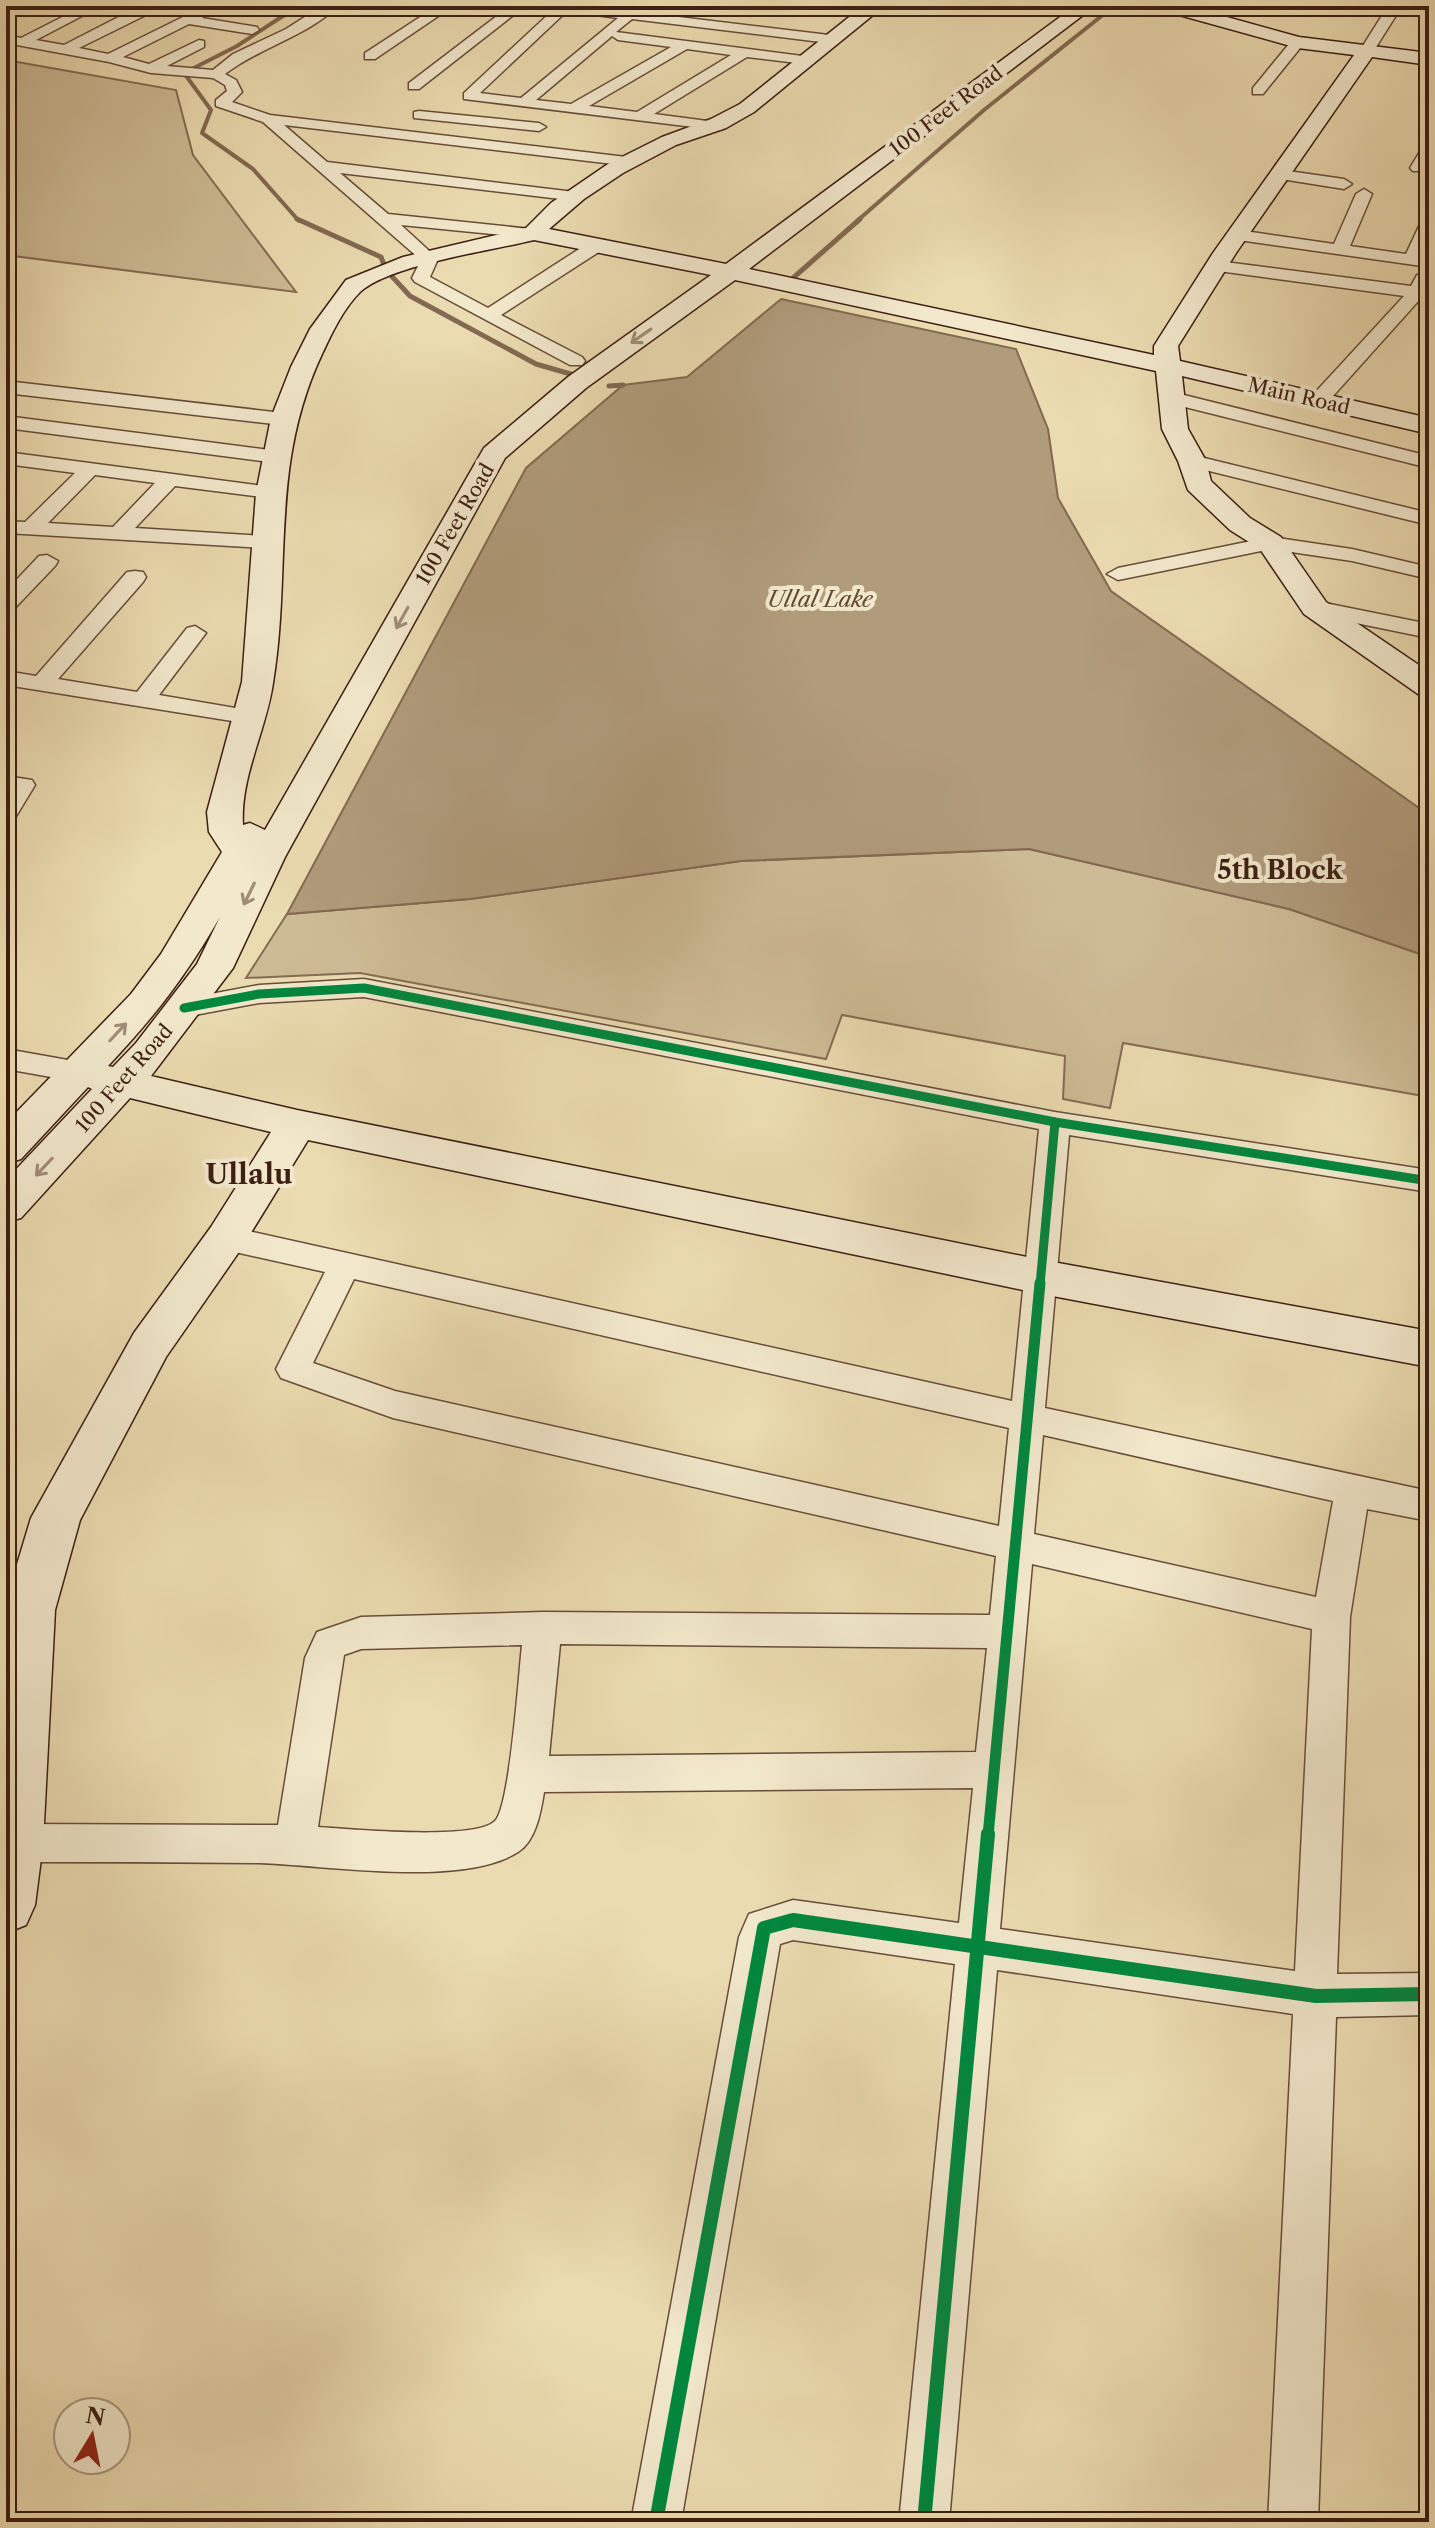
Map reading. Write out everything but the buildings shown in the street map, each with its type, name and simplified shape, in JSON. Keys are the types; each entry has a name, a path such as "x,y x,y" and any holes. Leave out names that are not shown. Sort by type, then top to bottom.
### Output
{"street":[{"path":"6,11 19,6"},
{"path":"23,42 94,6"},
{"path":"301,6 328,8"},
{"path":"370,56 446,6"},
{"path":"414,86 518,6"},
{"path":"6,39 110,58 151,69 216,74 231,83 235,92 221,103 268,119 634,149 718,126 746,109 829,39 875,6"},
{"name":"100 Feet Road","path":"720,271 1063,6"},
{"name":"100 Feet Road","path":"6,1207 100,1078 145,1003 253,855 494,454 575,371 720,271 1086,6"},
{"path":"1167,6 1298,42 1429,59"},
{"path":"1395,6 1166,346 1175,429 1192,461 1198,484 1240,524 1271,543 1315,608 1429,687"},
{"path":"65,50 157,7 202,13 110,58"},
{"path":"718,126 469,96 559,7 829,39"},
{"path":"216,74 238,57 291,32 328,8"},
{"path":"522,104 629,15"},
{"path":"6,27 30,17"},
{"path":"187,20 252,30"},
{"path":"607,34 805,60"},
{"path":"1258,91 1298,42"},
{"path":"151,69 199,44"},
{"path":"573,109 684,45"},
{"path":"639,117 745,52"},
{"path":"419,115 560,129"},
{"path":"268,119 430,259"},
{"path":"291,142 322,145"},
{"path":"1418,168 1429,148"},
{"path":"320,166 573,186 601,179 634,149"},
{"path":"1281,175 1344,184"},
{"path":"253,855 225,827 230,785 251,717 267,596 265,542 283,419 328,316 356,283 382,271 430,259 538,220 573,186"},
{"path":"354,192 383,196"},
{"path":"1340,249 1364,194"},
{"path":"385,219 538,220"},
{"name":"Main Road","path":"538,220 599,244 1170,366 1429,426"},
{"path":"1318,401 1422,294 1429,222"},
{"path":"1238,235 1423,263"},
{"path":"488,316 599,244"},
{"path":"430,259 421,278 575,371"},
{"path":"1217,266 1422,294"},
{"path":"8,389 283,419"},
{"path":"1172,398 1429,462"},
{"path":"6,422 277,457"},
{"path":"8,459 271,492"},
{"path":"1192,461 1429,519"},
{"path":"31,528 90,469"},
{"path":"119,533 170,479"},
{"path":"6,527 265,542"},
{"path":"1118,574 1271,543 1352,555 1429,573"},
{"path":"6,604 47,561"},
{"path":"42,683 135,577"},
{"path":"1315,608 1429,631"},
{"path":"143,700 195,633"},
{"path":"6,678 251,717"},
{"path":"6,783 23,785 6,813"},
{"name":"100 Feet Road","path":"6,1149 100,1078 184,1008 214,968 253,855"},
{"path":"184,1008 259,994 364,988 1055,1122 1429,1181"},
{"path":"6,1059 297,1124 1042,1277 1429,1349"},
{"path":"924,2522 1055,1122"},
{"path":"6,1905 15,1843 18,1610 56,1518 150,1345 226,1238 297,1124"},
{"path":"226,1238 1429,1506"},
{"path":"345,1264 293,1369 393,1404 1331,1617"},
{"path":"1293,2522 1331,1617 1352,1491"},
{"path":"15,1843 295,1845 450,1851 487,1847 505,1840 515,1830 527,1774 543,1628"},
{"path":"295,1845 324,1658 330,1644 361,1633 543,1628 1008,1632"},
{"path":"527,1774 995,1770"},
{"path":"656,2522 764,1928 793,1920 1316,1996 1429,1994"}],"shaded area":[{"path":"6,60 176,90 193,155 296,292 6,255"},
{"path":"1029,849 1289,909 1429,957 1429,1097 1123,1043 1110,1108 1063,1099 1065,1056 842,1015 826,1059 360,973 246,978 287,914 470,899 741,861"}],"water":[{"name":"Ullal Lake","path":"781,299 1016,349 1048,429 1058,498 1111,591 1429,815 1429,957 1289,909 1029,849 741,861 470,899 287,914 526,468 623,385 687,377"}],"waterway":[{"path":"268,6 286,14 237,46 184,73 211,110 202,133 253,169 297,219"},
{"path":"857,221 984,110 1114,6"},
{"path":"297,219 381,257 386,270 410,296 536,364 581,377"},
{"path":"793,278 860,219"},
{"path":"609,386 623,385"}],"cycle path":[{"path":"184,1008 259,994 364,988 1055,1122 1429,1181"},
{"path":"924,2522 1055,1122"},
{"path":"656,2522 764,1928 793,1920 1316,1996 1429,1994"}],"district":[{"name":"5th Block","path":"1280,870"},
{"name":"Ullalu","path":"249,1174"}]}
